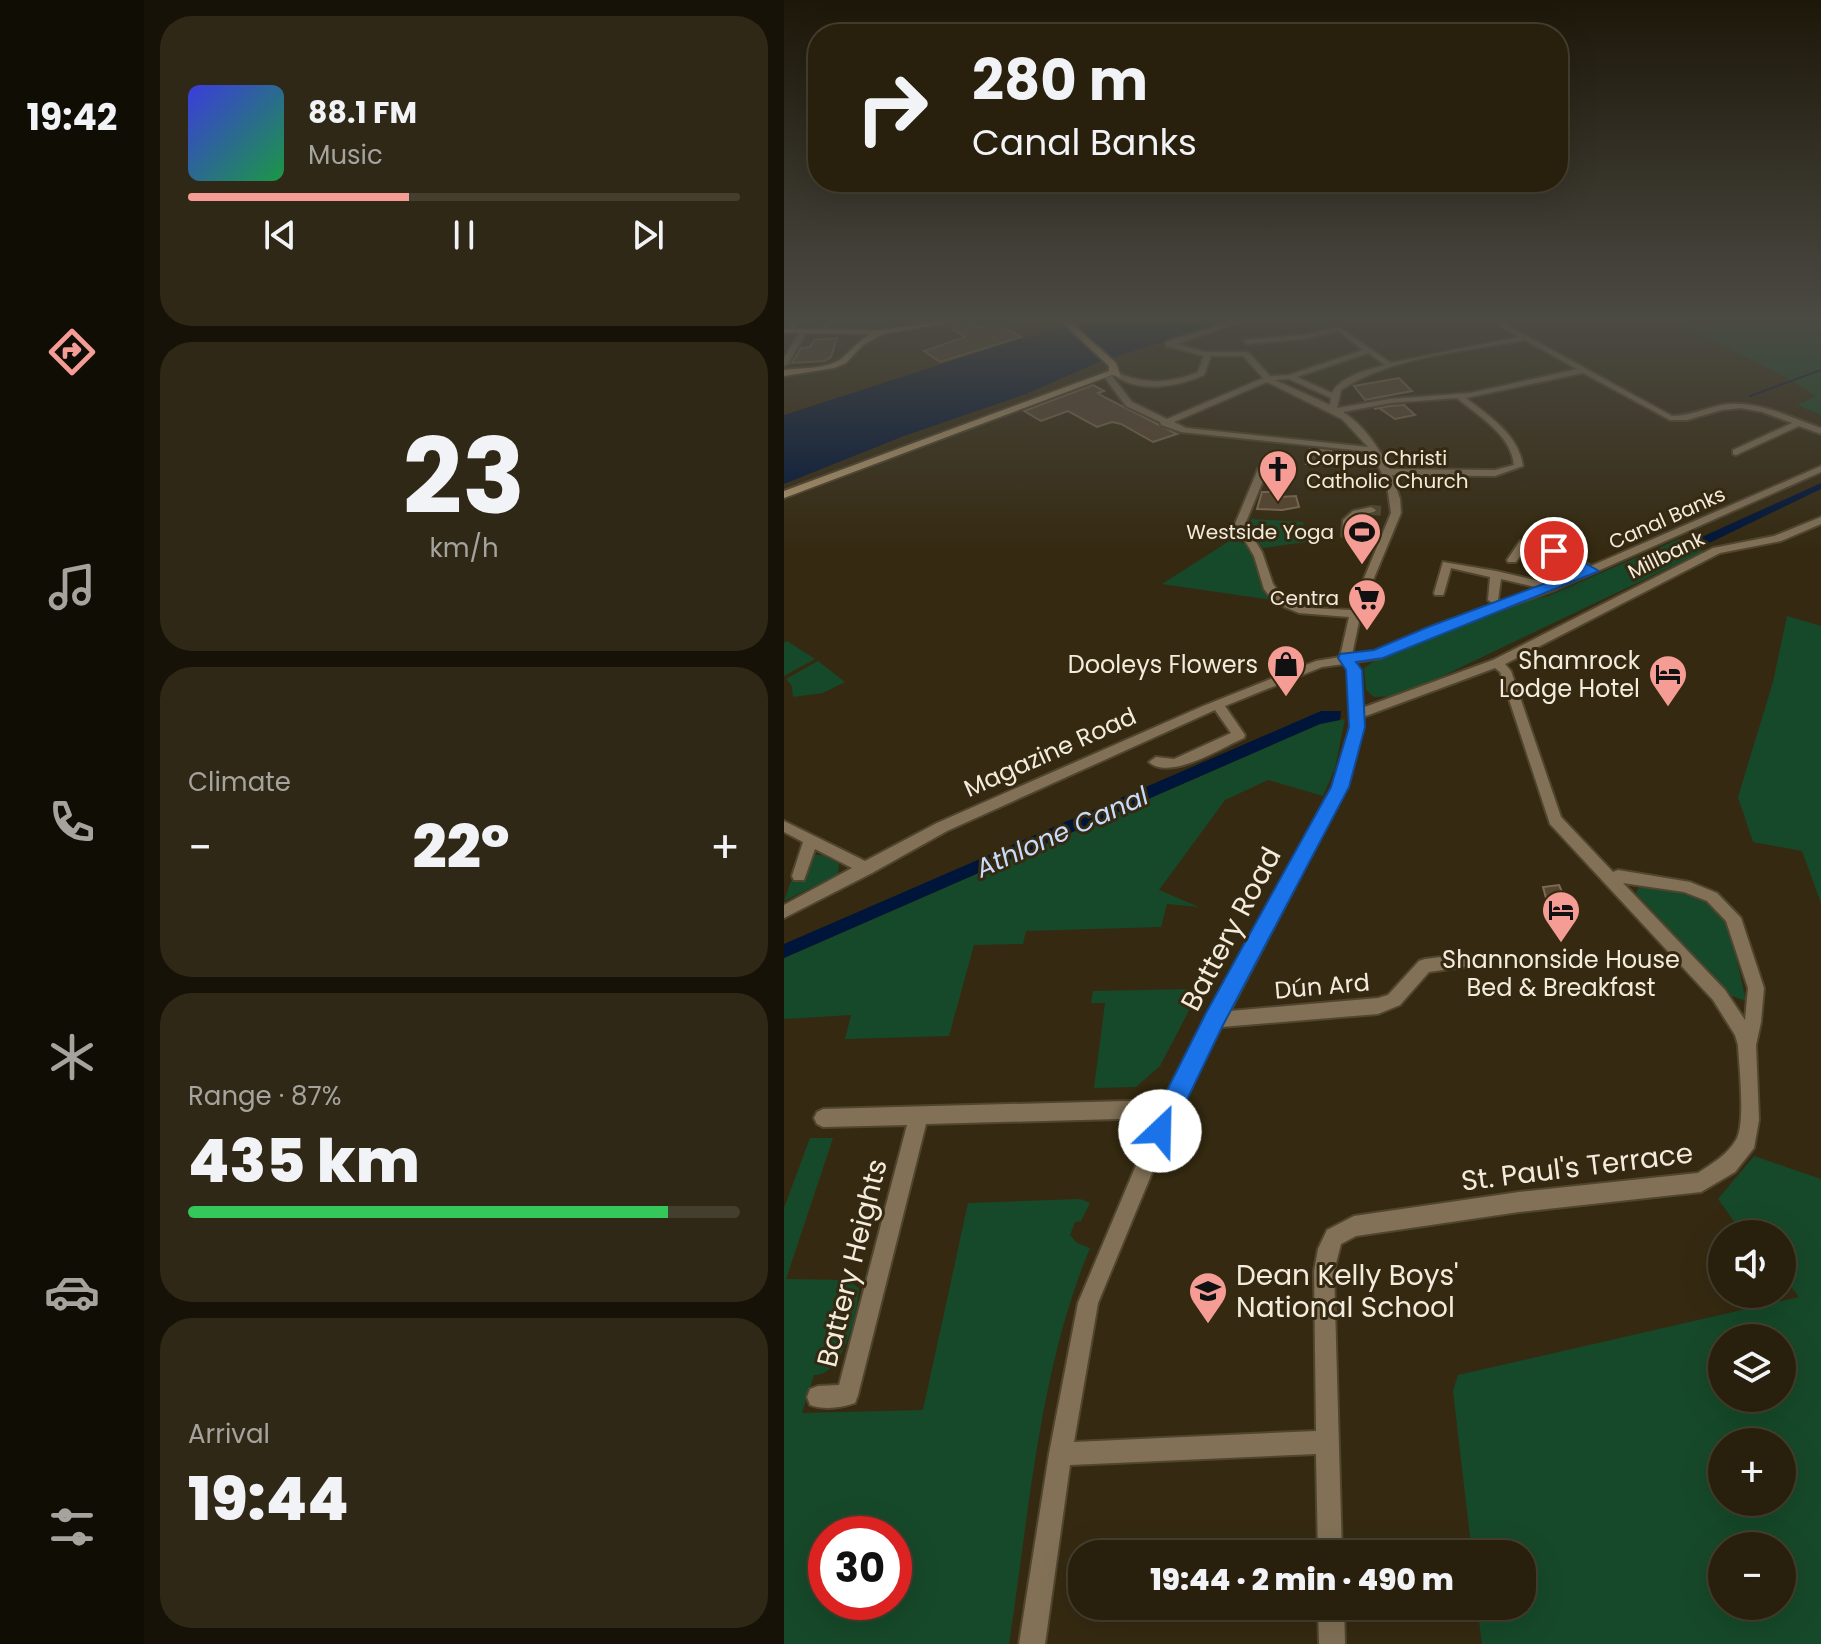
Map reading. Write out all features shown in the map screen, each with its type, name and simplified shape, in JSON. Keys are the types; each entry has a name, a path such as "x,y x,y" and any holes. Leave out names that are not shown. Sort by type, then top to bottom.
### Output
{"main road":[{"path":"784,495 1049,398"}],"street":[{"path":"1125,398 1128,403 1164,423 1192,432 1374,450"},
{"path":"1164,423 1223,398"},
{"path":"1309,398 1334,410 1374,450 1388,472 1396,499 1356,614 1346,658"},
{"path":"1334,410 1335,398"},
{"path":"1334,410 1434,398"},
{"path":"1388,472 1509,471 1520,464 1502,434 1461,398"},
{"path":"1634,398 1670,418 1688,419 1734,405 1747,406 1821,431"},
{"path":"1736,452 1798,423"},
{"path":"1263,469 1240,526 1257,552 1273,594 1281,603 1298,610 1356,614"},
{"name":"Canal Banks","path":"1346,658 1377,655 1460,620 1553,587 1821,469"},
{"path":"1359,536 1346,534 1346,522 1356,513 1371,510"},
{"name":"Millbank","path":"1357,708 1497,663 1717,550 1777,539 1821,520"},
{"path":"1512,560 1524,543 1563,554 1592,571"},
{"path":"1439,593 1447,564 1553,587"},
{"path":"1493,600 1496,574"},
{"name":"Magazine Road","path":"784,912 942,827 1218,705 1320,664 1346,658"},
{"name":"Battery Road","path":"1032,1644 1060,1454 1088,1303 1169,1109 1340,787 1356,737 1354,670 1346,658"},
{"name":"St. Paul's Terrace","path":"1328,1442 1324,1271 1334,1237 1346,1228 1417,1216 1692,1184 1711,1178 1728,1165 1747,1141 1750,1120 1747,1045 1726,1003 1553,816 1505,671 1497,663"},
{"path":"1156,762 1171,765 1239,735 1218,705"},
{"path":"784,826 867,869"},
{"path":"799,876 811,840"},
{"path":"1611,879 1618,876 1685,886 1712,897 1733,918 1756,988 1747,1045"},
{"name":"Dún Ard","path":"1214,1020 1378,1006 1394,1000 1425,966 1465,961"},
{"path":"823,1118 1169,1109"},
{"name":"Battery Heights","path":"818,1397 847,1395 919,1115"},
{"path":"1060,1454 1328,1442 1330,1540"},
{"path":"1331,1620 1332,1644"}],"green space":[{"path":"1812,398 1821,398 1821,415 1797,405"},
{"path":"1251,519 1303,522 1306,542 1263,548 1250,531"},
{"path":"1234,538 1253,549 1272,600 1162,584"},
{"path":"1679,539 1704,551 1396,696 1374,697 1366,690 1364,668 1382,656 1516,603 1548,596"},
{"path":"1787,616 1821,626 1821,903 1802,851 1753,842 1738,797 1773,682"},
{"path":"787,641 815,659 784,676 784,643"},
{"path":"818,661 845,682 823,693 793,697 792,686 786,679"},
{"path":"1345,719 1335,768 1323,796 1268,780 1225,800 1159,890 1199,907 1167,904 1161,927 1026,931 1023,944 974,945 949,1036 845,1039 851,1015 784,1019 784,958 1320,724"},
{"path":"811,855 823,855 839,864 838,875 784,901 791,881 803,879"},
{"path":"1645,885 1705,899 1722,912 1730,929 1746,1001 1732,996 1636,893 1639,887"},
{"path":"1192,989 1196,997 1160,1066 1136,1087 1094,1088 1105,1003 1091,1003 1093,991"},
{"path":"810,1138 833,1138 786,1279 847,1280 859,1288 847,1341 834,1365 825,1373 814,1375 802,1413 923,1410 968,1203 1080,1199 1090,1203 1081,1221 1075,1222 1070,1235 1077,1243 1090,1248 1073,1295 1047,1393 1009,1644 784,1644 784,1208"},
{"path":"1754,1156 1821,1179 1821,1644 1482,1644 1479,1620 1536,1620 1536,1540 1470,1540 1453,1391 1458,1375 1751,1308 1796,1308 1796,1298 1799,1297 1796,1293 1796,1220 1733,1220 1718,1199"}],"water":[{"path":"838,398 1015,398 904,436 784,484 784,415"},
{"path":"1821,483 1821,489 1705,545 1695,540"},
{"name":"Athlone Canal","path":"1321,711 1341,711 1340,720 1320,724 784,958 784,944"}],"building":[{"path":"1059,398 1105,398 1177,434 1153,442 1121,424 1112,422 1097,427 1068,411 1041,421 1024,411"},
{"path":"1404,405 1415,415 1395,419 1379,408"},
{"path":"1310,449 1331,451 1327,465 1306,464"},
{"name":"Corpus Christi Catholic Church","path":"1262,492 1280,492 1279,497 1296,496 1299,507 1257,509"},
{"path":"1559,885 1563,894 1569,894 1574,906 1549,909 1543,887"}],"tunnel":[{"path":"1371,510 1385,511"},
{"path":"1359,536 1379,537"}],"place":[{"name":"Corpus Christi Catholic Church","path":"1278,503"},
{"name":"Westside Yoga","path":"1362,566"},
{"name":"Centra","path":"1367,632"},
{"name":"Dooleys Flowers","path":"1286,698"},
{"name":"Shamrock Lodge Hotel","path":"1668,708"},
{"name":"Shannonside House Bed & Breakfast","path":"1561,944"},
{"name":"Dean Kelly Boys' National School","path":"1208,1325"}],"route":[{"path":"1160,1131 1214,1020 1340,787 1357,727 1354,670 1346,658 1377,655 1433,630 1592,571 1554,551"}]}
